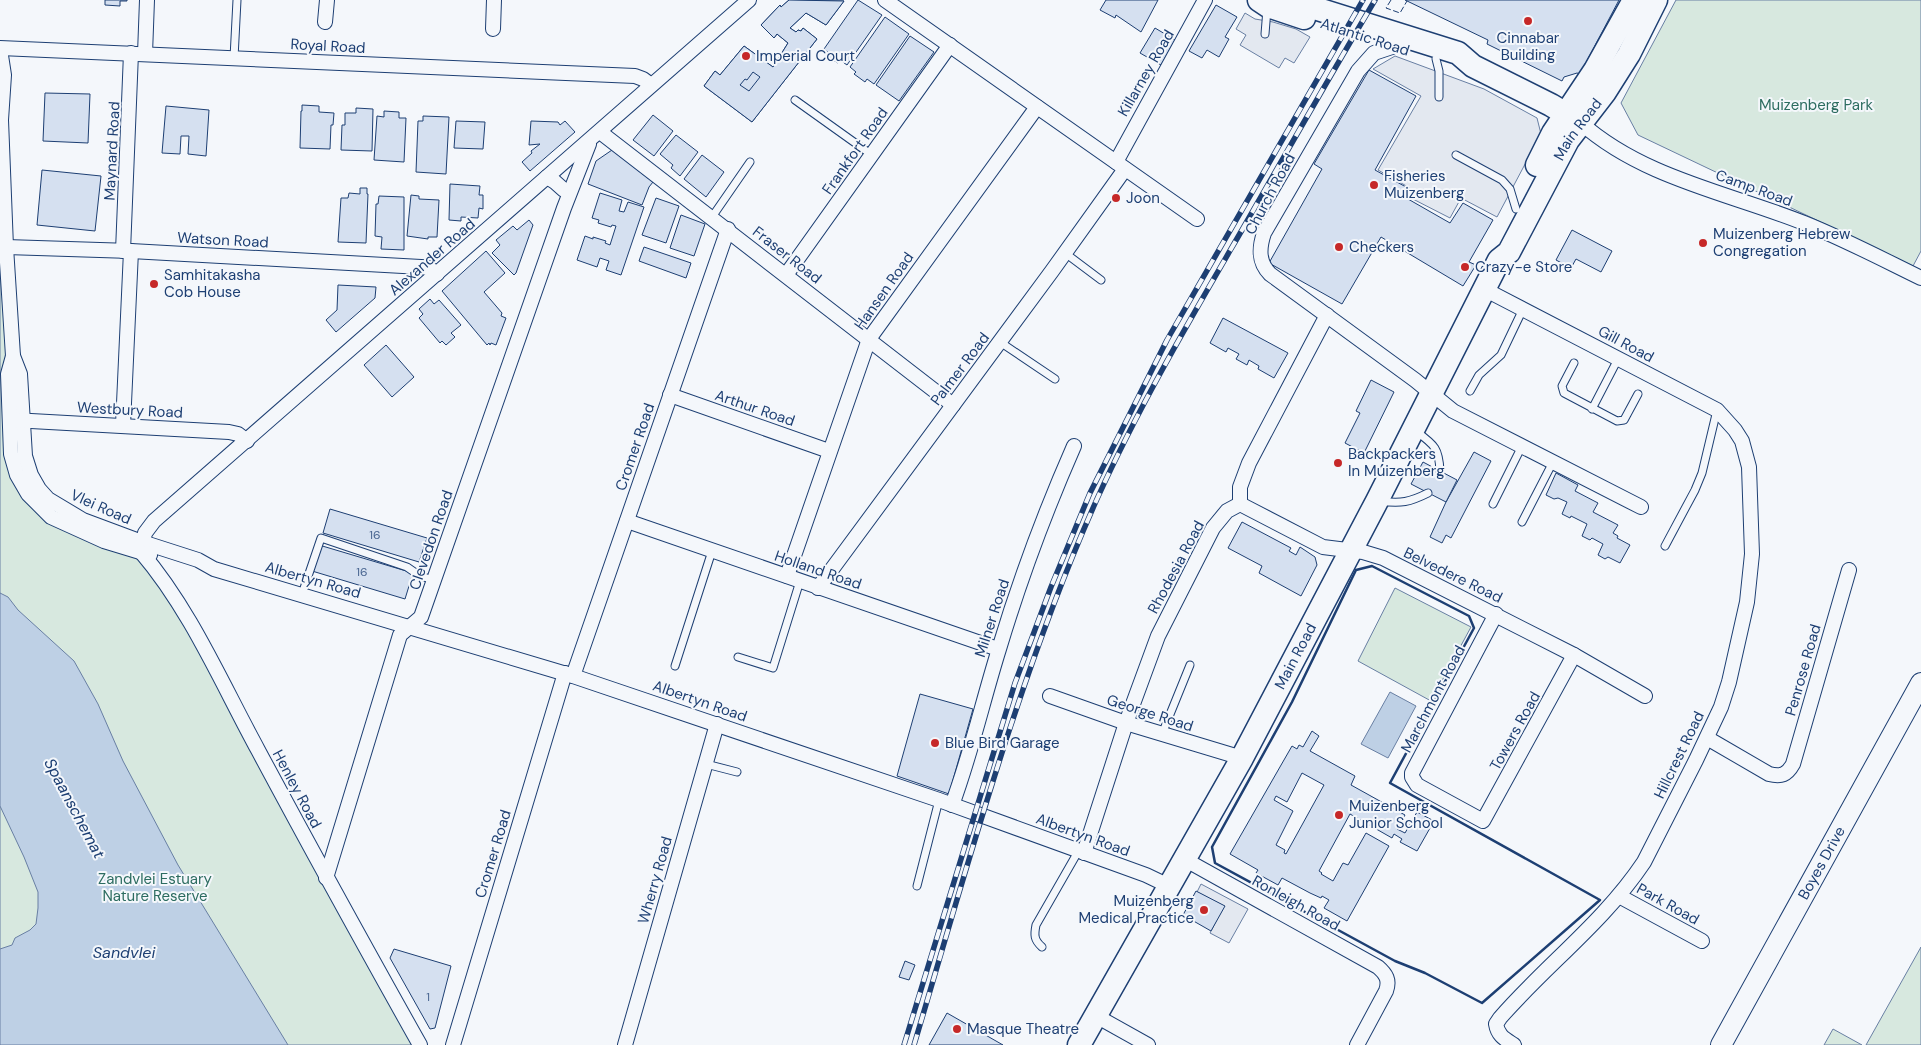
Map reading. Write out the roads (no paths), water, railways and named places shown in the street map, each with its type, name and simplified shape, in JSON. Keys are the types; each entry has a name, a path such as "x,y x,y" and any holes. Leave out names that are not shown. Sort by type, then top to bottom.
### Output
{"main road":[{"name":"Main Road","path":"1079,1045 1184,860 1195,844 1242,758 1351,552 1499,260 1509,252 1564,148 1573,118 1595,70 1634,0"},
{"name":"Main Road","path":"1499,260 1497,248 1553,133 1605,92 1629,54 1656,0"},
{"name":"Atlantic Road","path":"1293,1 1458,53 1473,66 1573,118"},
{"name":"Atlantic Road","path":"1263,3 1392,47 1453,64 1473,66"},
{"name":"Boyes Drive","path":"1721,1045 1921,682"}],"street":[{"name":"Maynard Road","path":"123,425 127,251 138,53 147,0"},
{"path":"326,22 327,0"},
{"path":"493,28 494,0"},
{"name":"Alexander Road","path":"141,547 145,533 154,521 749,0"},
{"path":"885,0 1197,219"},
{"name":"Killarney Road","path":"1121,165 1206,0"},
{"name":"Frankfort Road","path":"786,275 950,45"},
{"name":"Church Road","path":"1392,47 1374,53 1358,71 1269,225 1262,240 1261,260 1266,270 1454,411 1641,507"},
{"name":"Royal Road","path":"0,48 635,76 651,85"},
{"name":"Vlei Road","path":"0,48 4,75 0,119 6,246 14,356 20,374 11,454 17,475 28,494 51,517 87,534 124,547"},
{"name":"Hansen Road","path":"794,579 829,451 869,339 1038,107"},
{"name":"Camp Road","path":"1573,118 1614,148 1632,158 1678,178 1804,223 1921,278"},
{"name":"Clevedon Road","path":"326,878 400,635 421,616 564,208 595,136"},
{"name":"Fraser Road","path":"595,136 712,217 953,405"},
{"name":"Clevedon Road","path":"564,208 564,190 569,159"},
{"name":"Palmer Road","path":"818,588 1065,253 1121,165"},
{"path":"547,177 564,190"},
{"name":"Cromer Road","path":"453,1045 569,674 628,521 728,230"},
{"name":"Watson Road","path":"6,246 421,267 429,268 437,274"},
{"name":"Gill Road","path":"1484,289 1718,410 1742,441"},
{"path":"1240,504 1240,487 1245,470 1327,315"},
{"name":"Arthur Road","path":"670,396 829,451"},
{"name":"Vlei Road","path":"16,420 32,475 39,489 48,499 83,520 141,547"},
{"name":"Westbury Road","path":"16,420 228,432 238,434 247,441"},
{"name":"Hillcrest Road","path":"1514,1045 1502,1037 1498,1032 1496,1024 1506,1010 1619,896 1644,862 1707,738 1721,706 1729,682 1750,582 1752,538 1749,467 1742,441"},
{"name":"Milner Road","path":"946,803 1031,551 1074,446"},
{"name":"Belvedere Road","path":"1240,504 1314,543 1330,549 1363,552 1383,558 1574,655 1645,696"},
{"name":"Rhodesia Road","path":"1082,852 1158,636 1213,528 1228,511 1240,504"},
{"name":"Holland Road","path":"628,521 998,649"},
{"name":"Albertyn Road","path":"124,547 141,547 196,568 214,568 569,674 946,803 1146,875 1169,886"},
{"name":"Henley Road","path":"141,547 163,579 193,630 326,878 420,1045"},
{"name":"Penrose Road","path":"1707,738 1760,770 1777,776 1789,772 1794,764 1849,570"},
{"name":"Marchmont Road","path":"1483,821 1417,785 1414,782 1412,773 1496,614"},
{"name":"Towers Road","path":"1483,821 1574,655"},
{"name":"George Road","path":"1050,696 1126,723 1242,758"},
{"name":"Wherry Road","path":"625,1045 717,724"},
{"name":"Ronleigh Road","path":"1184,860 1378,966 1387,978 1386,991 1357,1045"},
{"name":"Park Road","path":"1619,896 1702,941"},
{"path":"1096,1016 1148,1045"}],"lane":[{"path":"234,58 238,0"},
{"path":"1263,3 1265,34"},
{"path":"1436,59 1439,71 1439,97"},
{"path":"796,100 872,155"},
{"path":"1456,154 1502,180 1510,189 1516,209"},
{"path":"712,217 750,162"},
{"path":"1065,253 1101,280"},
{"path":"1470,390 1479,375 1500,355 1523,309"},
{"path":"1000,342 1055,379"},
{"path":"1592,409 1618,359"},
{"path":"1574,363 1562,386 1563,391 1565,395 1592,409 1622,422 1627,417 1638,394"},
{"path":"1665,546 1702,473 1718,410"},
{"path":"1413,429 1433,443 1439,456 1440,472"},
{"path":"1493,504 1522,446"},
{"path":"1522,522 1553,462"},
{"path":"1377,501 1394,503 1411,501 1428,493"},
{"path":"302,594 321,538 407,567 420,576 434,580"},
{"path":"675,666 712,551"},
{"path":"738,657 773,668 794,579"},
{"path":"1162,734 1190,666"},
{"path":"706,764 737,772"},
{"path":"916,886 946,803"},
{"path":"1042,947 1036,942 1036,925 1082,852"}],"water":[{"name":"Sandvlei","path":"0,593 8,597 18,610 74,661 98,704 123,761 178,865 288,1045 0,1045 0,949 12,945 15,938 30,930 36,924 38,892 0,806"},
{"path":"1390,692 1416,706 1388,758 1361,744"}],"railway":[{"path":"904,1045 1015,683 1051,587 1090,493 1167,340 1363,0"},
{"path":"914,1045 1019,700 1043,632 1097,499 1130,430 1166,363 1375,0"}],"place":[{"name":"Cinnabar Building","path":"1528,21"},
{"name":"Imperial Court","path":"746,56"},
{"name":"Fisheries Muizenberg","path":"1374,185"},
{"name":"Joon","path":"1116,198"},
{"name":"Muizenberg Hebrew Congregation","path":"1703,243"},
{"name":"Checkers","path":"1339,247"},
{"name":"Crazy-e Store","path":"1465,267"},
{"name":"Samhitakasha Cob House","path":"154,284"},
{"name":"Backpackers In Muizenberg","path":"1338,463"},
{"name":"Blue Bird Garage","path":"935,743"},
{"name":"Muizenberg Junior School","path":"1339,815"},
{"name":"Muizenberg Medical Practice","path":"1204,910"},
{"name":"Masque Theatre","path":"957,1029"}],"park label":[{"name":"Muizenberg Park","path":"1816,105"},
{"name":"Zandvlei Estuary Nature Reserve","path":"155,888"}],"water label":[{"name":"Spaanschemat","path":"75,808"}]}
